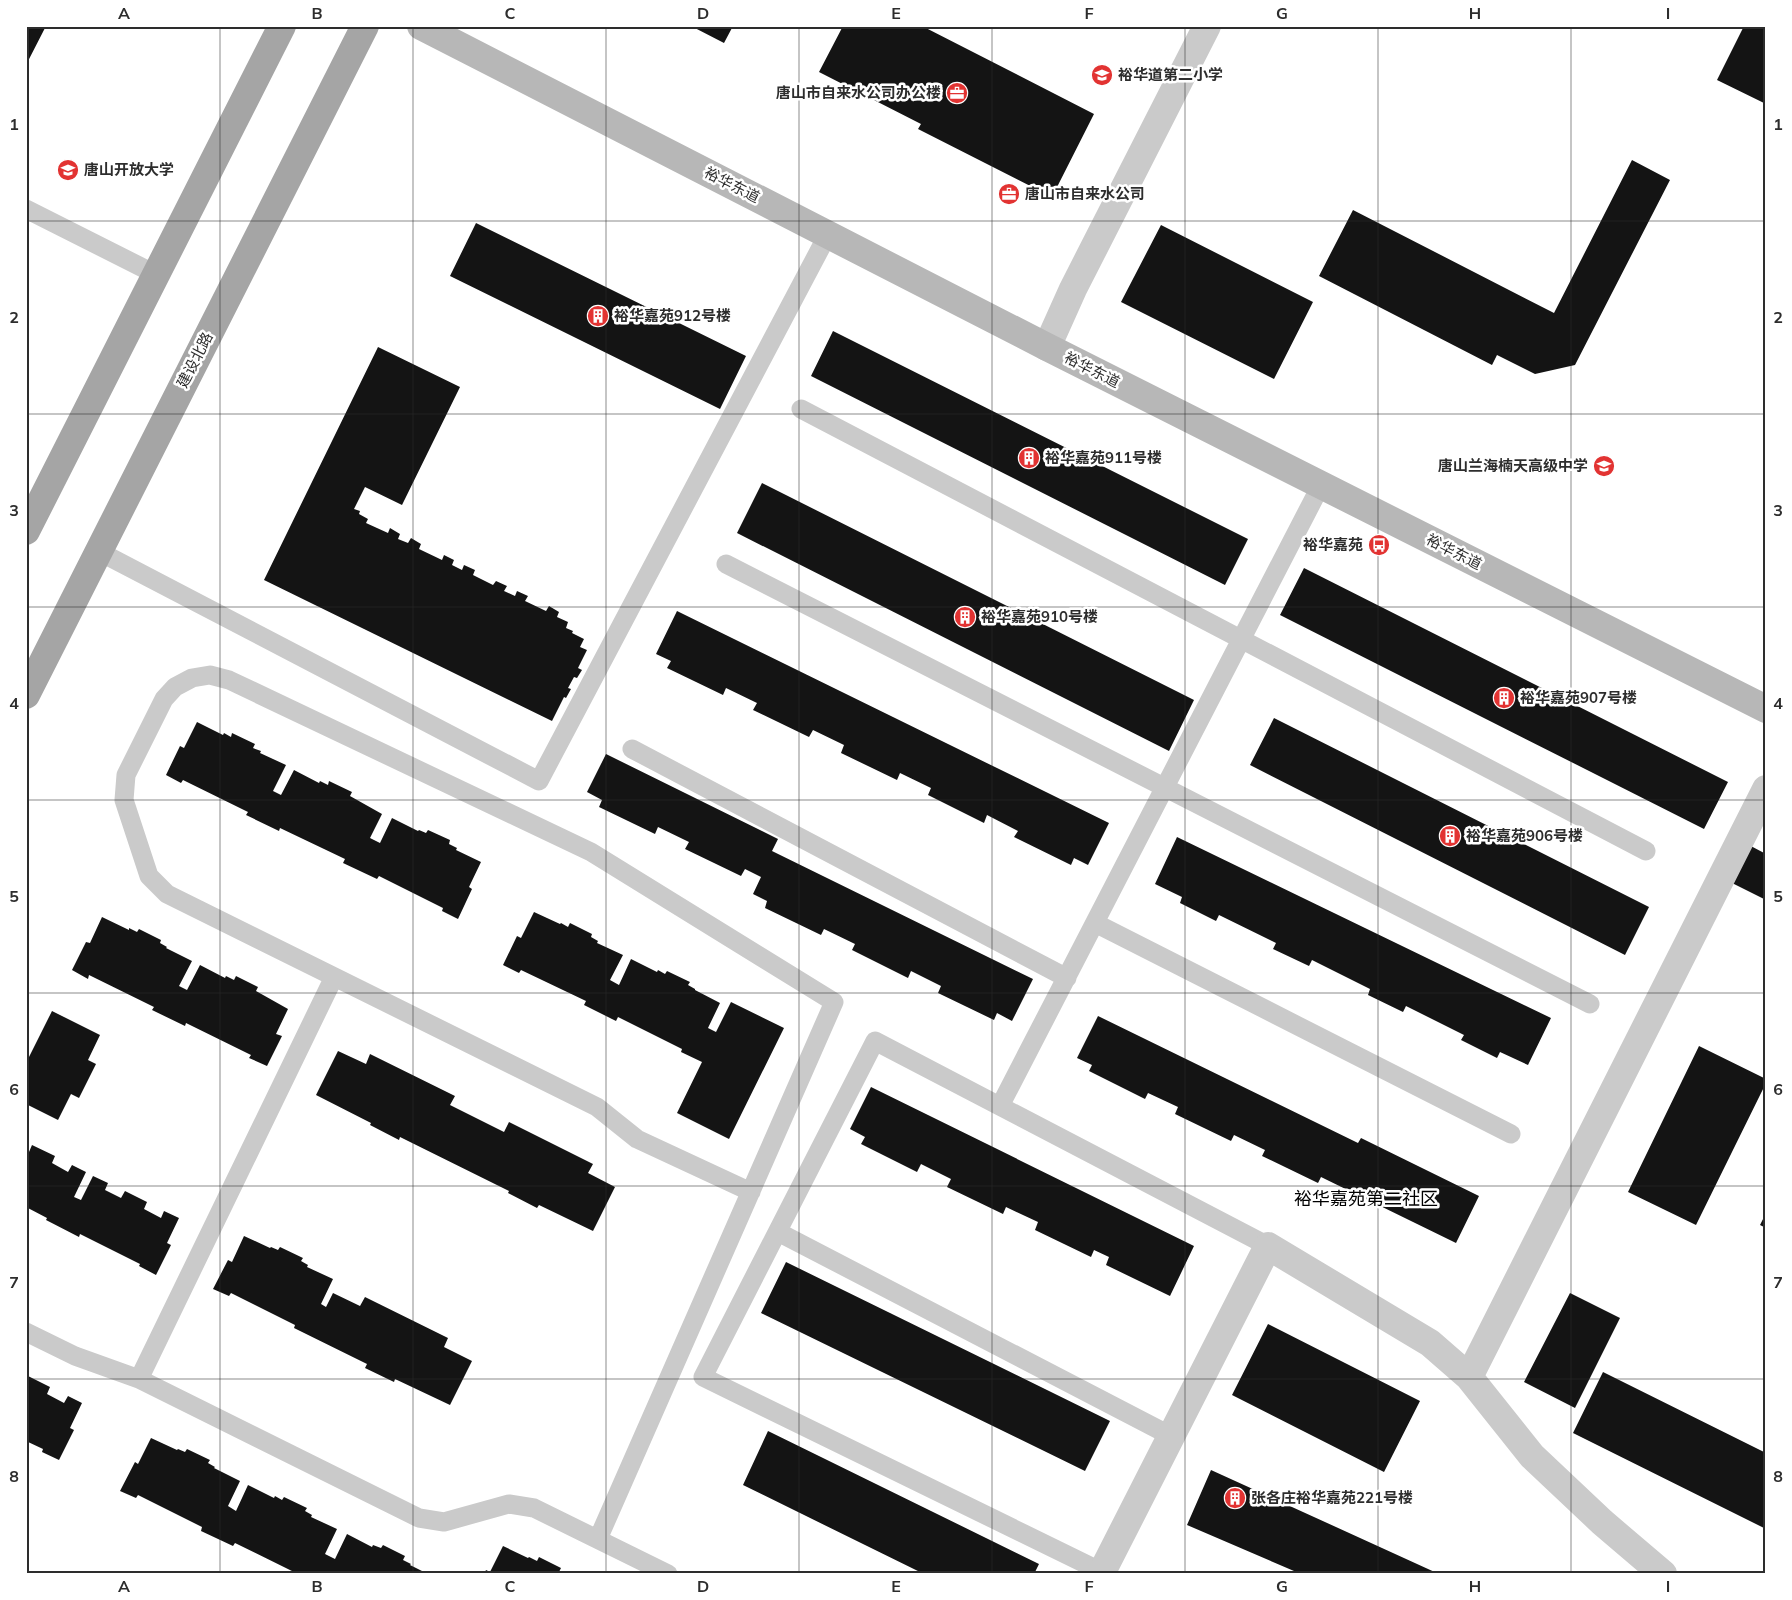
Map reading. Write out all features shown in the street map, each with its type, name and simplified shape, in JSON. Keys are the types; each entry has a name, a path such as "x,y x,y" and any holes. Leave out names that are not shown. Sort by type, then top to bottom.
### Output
{"main road":[{"path":"26,532 282,26"},
{"name":"建设北路","path":"26,694 365,26"}],"street":[{"name":"裕华东道","path":"421,26 1047,347 1766,708"},
{"path":"1047,347 1073,289 1207,26"},
{"path":"1469,1377 1766,789"},
{"path":"1101,1573 1268,1246 1430,1343 1469,1377 1532,1456 1602,1522 1663,1574"}],"lane":[{"path":"26,209 157,275"},
{"path":"98,551 539,781 828,234"},
{"path":"801,409 1646,850"},
{"path":"1000,1106 1321,485"},
{"path":"726,564 1590,1004"},
{"path":"598,1539 751,1192 834,1002 591,852 229,680 210,675 192,678 175,687 164,699 126,776 124,800 150,876 167,894 597,1107 637,1139 751,1192"},
{"path":"632,749 1067,978"},
{"path":"1095,923 1511,1134"},
{"path":"139,1379 334,977"},
{"path":"1101,1573 703,1377 875,1041 1268,1246"},
{"path":"778,1232 1171,1436"},
{"path":"26,1332 75,1356 139,1379 419,1518 444,1522 509,1504 534,1508 668,1574"}],"building":[{"path":"26,26 46,26 26,65"},
{"path":"691,26 733,26 724,43"},
{"name":"唐山市自来水公司办公楼","path":"843,26 922,26 1094,114 1052,197 918,129 921,124 819,72"},
{"path":"1744,26 1766,26 1766,104 1717,80"},
{"path":"1632,160 1670,180 1575,365 1535,374 1497,355 1492,365 1319,276 1353,210 1554,313"},
{"name":"裕华嘉苑912号楼","path":"476,223 746,356 720,409 450,276"},
{"path":"1161,225 1313,302 1274,379 1121,302"},
{"name":"裕华嘉苑911号楼","path":"833,331 1248,539 1225,585 811,376"},
{"path":"378,347 460,387 402,505 365,487 354,509 360,511 359,514 368,519 366,523 388,533 390,528 400,534 398,539 408,543 411,538 421,544 419,549 442,560 444,555 454,560 452,565 462,570 464,565 475,570 473,575 493,585 496,581 507,586 504,591 515,596 517,591 528,596 525,601 546,611 549,606 559,612 557,617 568,622 566,628 584,639 580,647 587,650 578,668 582,670 577,678 574,677 568,688 571,689 566,698 564,697 552,721 264,580"},
{"name":"裕华嘉苑910号楼","path":"762,483 1194,700 1169,751 737,533"},
{"name":"裕华嘉苑907号楼","path":"1304,568 1728,782 1704,829 1280,615"},
{"path":"677,611 1109,823 1088,865 1074,858 1071,865 1014,837 1018,831 987,815 984,823 928,795 931,788 900,773 897,780 841,753 844,745 813,730 809,737 753,710 757,703 726,688 723,695 667,668 671,661 656,654"},
{"name":"裕华嘉苑906号楼","path":"1274,718 1649,907 1625,955 1250,765"},
{"path":"197,722 223,735 224,733 231,737 232,733 255,744 253,748 261,751 260,753 286,765 273,791 281,795 294,770 319,783 320,781 328,785 329,781 352,792 350,796 382,814 370,838 380,843 392,818 418,831 426,833 428,830 450,840 449,844 457,848 456,850 481,862 469,887 472,889 458,919 442,911 443,908 379,876 377,879 343,863 345,859 280,828 279,831 246,815 248,812 183,780 181,783 166,775 180,746 184,748"},
{"path":"606,754 778,839 772,851 1033,979 1012,1021 997,1013 994,1020 938,993 941,986 911,971 908,978 852,950 855,944 824,929 821,935 765,908 767,901 753,894 761,877 745,869 741,876 685,849 689,842 658,827 655,834 599,807 602,800 587,792"},
{"path":"1177,837 1551,1018 1528,1065 1500,1052 1497,1058 1461,1040 1464,1035 1406,1006 1403,1012 1368,995 1370,989 1312,960 1309,966 1273,949 1276,943 1219,915 1216,921 1180,903 1182,897 1155,884"},
{"path":"1747,844 1766,854 1766,900 1728,881"},
{"path":"534,912 568,927 570,923 592,934 591,937 598,941 597,943 623,955 610,980 619,985 631,959 657,972 658,970 665,974 667,971 690,982 688,985 695,990 720,1003 708,1028 716,1032 731,1002 784,1028 729,1139 677,1113 702,1062 681,1052 682,1049 618,1017 616,1021 584,1005 586,1001 521,970 519,973 503,965 517,936 521,938"},
{"path":"102,917 129,930 129,928 137,932 139,929 161,940 160,943 166,948 192,961 179,986 187,990 200,965 225,978 226,976 234,980 236,976 258,987 256,991 288,1009 276,1034 282,1036 267,1066 249,1058 251,1055 186,1023 185,1026 152,1010 154,1007 89,975 88,979 72,970 86,942 90,943"},
{"path":"52,1011 100,1035 88,1060 96,1064 79,1098 71,1094 58,1120 26,1104 26,1063"},
{"path":"1098,1016 1358,1143 1361,1138 1479,1196 1456,1243 1321,1177 1318,1183 1262,1156 1265,1150 1234,1135 1231,1141 1175,1114 1178,1107 1148,1093 1145,1099 1089,1071 1092,1065 1077,1058"},
{"path":"1699,1046 1766,1079 1766,1083 1696,1225 1628,1192"},
{"path":"338,1051 366,1064 370,1054 455,1096 450,1105 504,1132 509,1122 593,1164 588,1173 615,1187 593,1231 539,1205 537,1208 508,1193 509,1191 400,1137 399,1140 370,1125 371,1123 316,1095"},
{"path":"871,1087 1194,1246 1170,1296 1106,1265 1109,1257 1094,1250 1091,1257 1035,1230 1038,1222 1006,1207 1003,1214 947,1187 951,1179 921,1164 917,1172 861,1144 865,1137 850,1129"},
{"path":"32,1145 55,1156 52,1163 68,1172 72,1165 86,1172 74,1197 81,1200 93,1176 108,1183 105,1190 121,1198 125,1191 147,1202 144,1209 161,1218 164,1211 179,1218 167,1243 171,1245 156,1275 139,1266 140,1264 80,1234 79,1237 26,1207 26,1151 29,1152"},
{"path":"1766,1213 1766,1228 1760,1225"},
{"path":"244,1236 270,1248 278,1250 280,1247 303,1258 301,1261 308,1265 307,1267 333,1279 321,1304 326,1307 333,1293 360,1306 365,1297 448,1338 444,1347 472,1361 450,1405 395,1379 394,1382 365,1368 367,1364 294,1328 295,1325 231,1293 229,1296 213,1289 228,1260 232,1262"},
{"path":"786,1262 1110,1421 1085,1471 761,1313"},
{"path":"1570,1293 1620,1318 1575,1408 1524,1382"},
{"path":"1268,1324 1420,1401 1384,1472 1232,1395"},
{"path":"1603,1372 1766,1453 1766,1529 1573,1433"},
{"path":"28,1376 50,1387 47,1394 64,1403 68,1396 82,1403 70,1428 74,1430 59,1460 42,1452 43,1449 26,1441 26,1380"},
{"path":"768,1431 1039,1564 1034,1574 924,1574 743,1485"},
{"path":"151,1438 177,1450 185,1452 187,1449 210,1460 208,1463 214,1468 240,1481 228,1506 236,1511 248,1485 274,1498 275,1496 282,1500 284,1497 307,1508 305,1511 312,1515 311,1517 337,1529 325,1554 335,1559 347,1534 372,1547 373,1545 381,1548 383,1545 405,1556 403,1560 428,1574 298,1574 235,1543 233,1546 201,1531 202,1527 138,1495 136,1498 120,1491 135,1462 138,1464"},
{"name":"张各庄裕华嘉苑221号楼","path":"1211,1470 1439,1574 1301,1574 1187,1525"},
{"path":"503,1546 537,1561 539,1557 561,1568 559,1572 564,1574 484,1574 486,1570 490,1572"}],"place":[{"name":"裕华道第二小学","path":"1102,75"},
{"name":"唐山市自来水公司办公楼","path":"957,93"},
{"name":"唐山开放大学","path":"68,170"},
{"name":"唐山市自来水公司","path":"1009,194"},
{"name":"裕华嘉苑912号楼","path":"598,316"},
{"name":"裕华嘉苑911号楼","path":"1029,458"},
{"name":"唐山兰海楠天高级中学","path":"1604,466"},
{"name":"裕华嘉苑","path":"1379,545"},
{"name":"裕华嘉苑910号楼","path":"965,617"},
{"name":"裕华嘉苑907号楼","path":"1504,698"},
{"name":"裕华嘉苑906号楼","path":"1450,836"},
{"name":"张各庄裕华嘉苑221号楼","path":"1235,1498"}],"district":[{"name":"裕华嘉苑第二社区","path":"1366,1199"}]}
